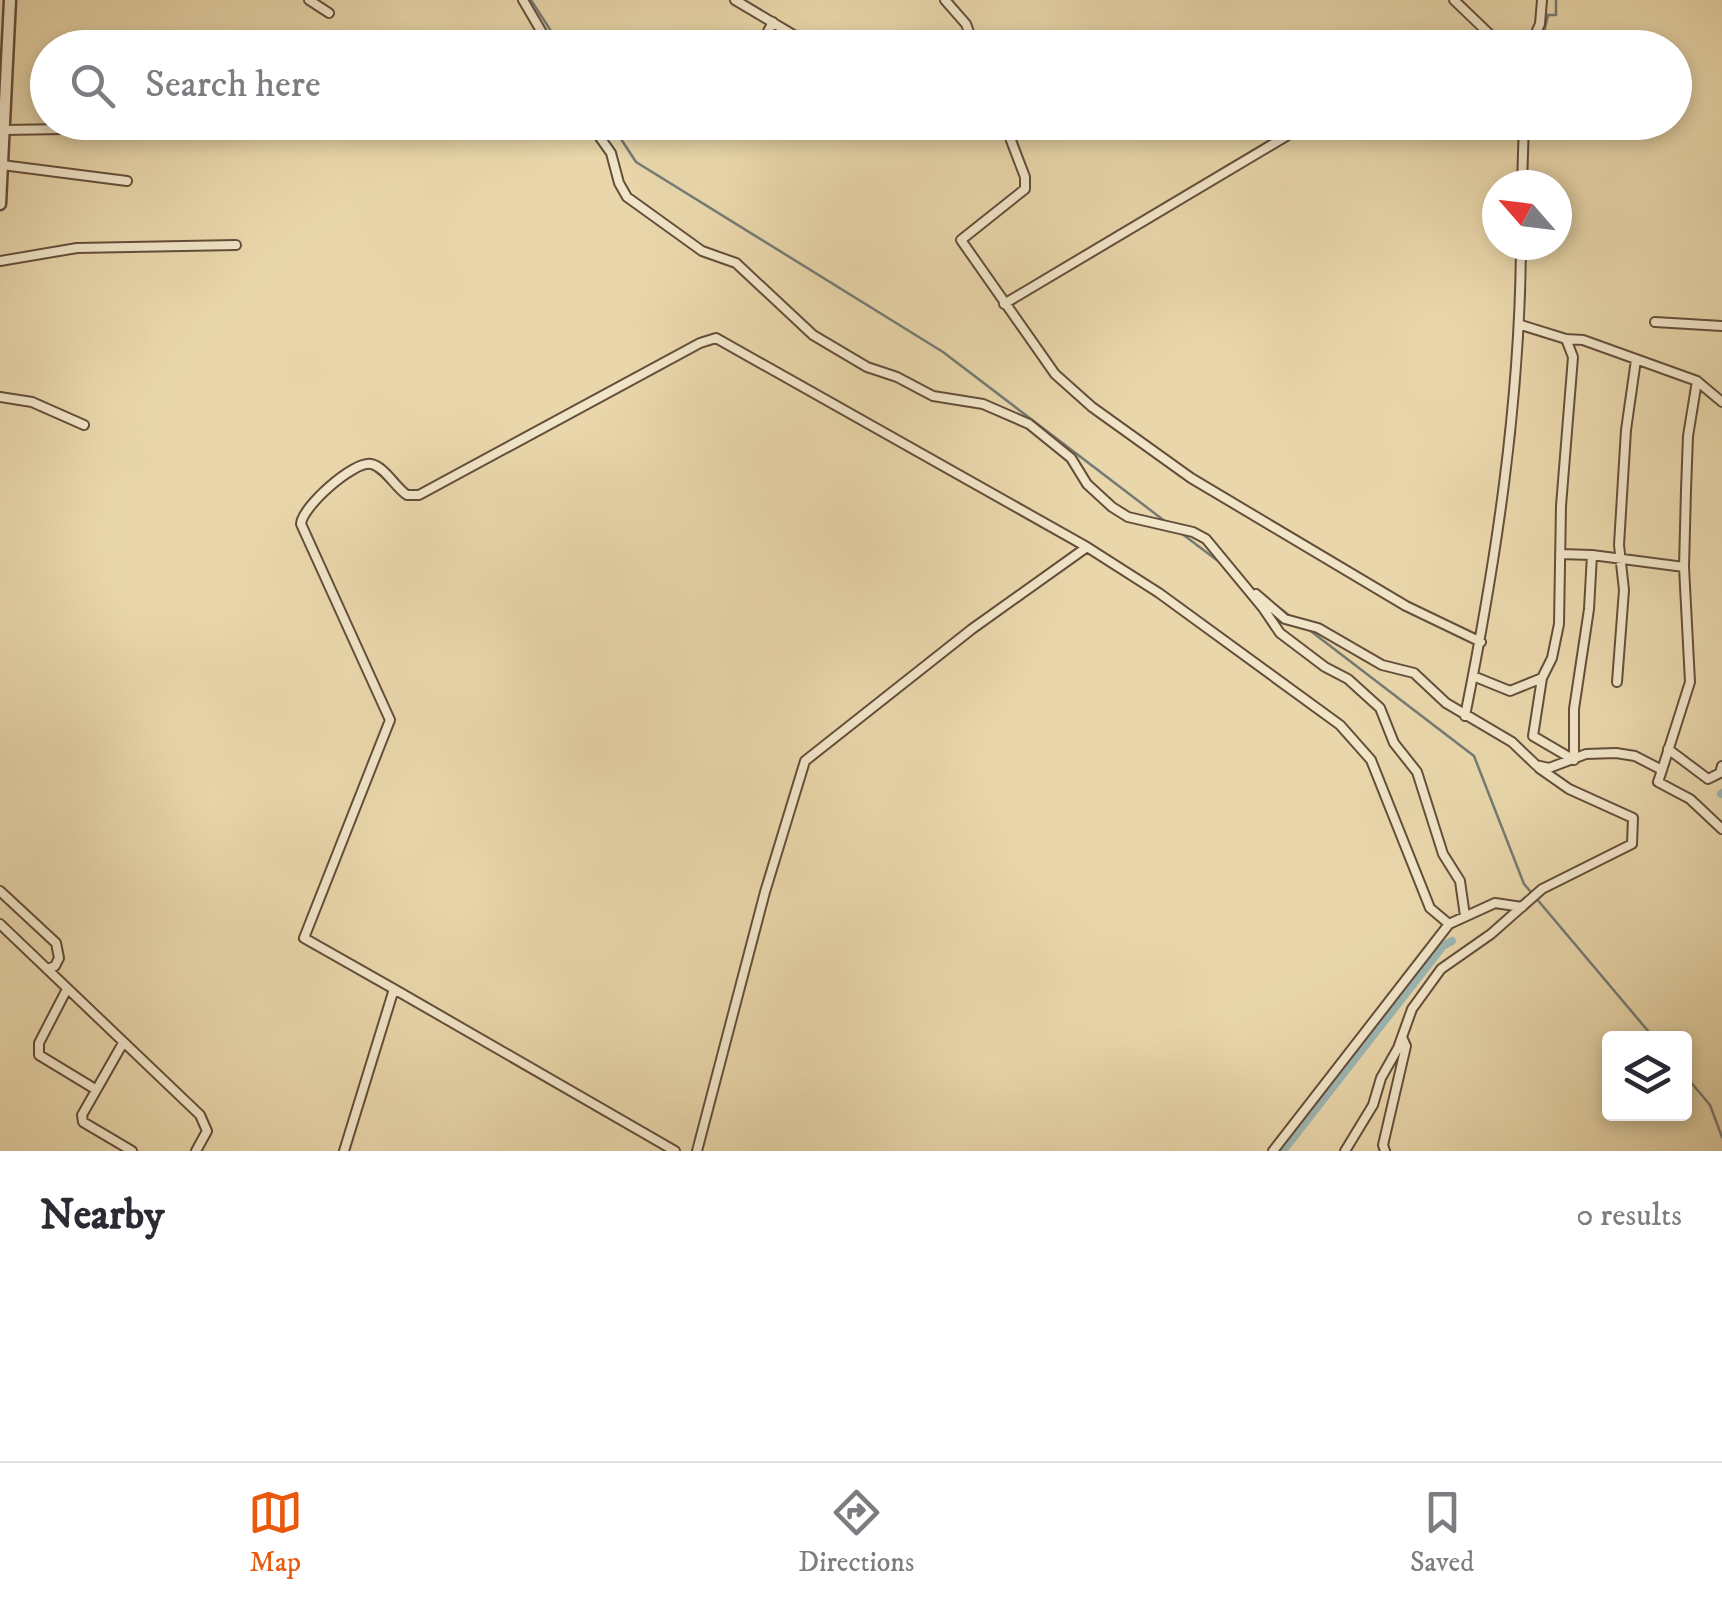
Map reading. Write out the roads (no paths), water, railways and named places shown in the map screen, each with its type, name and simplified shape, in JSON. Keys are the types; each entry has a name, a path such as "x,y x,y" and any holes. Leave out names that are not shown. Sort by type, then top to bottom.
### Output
{"street":[{"path":"0,204 10,0"},
{"path":"309,0 329,13"},
{"path":"523,0 540,30"},
{"path":"736,0 786,30"},
{"path":"945,0 968,30"},
{"path":"1454,0 1485,30"},
{"path":"1537,30 1542,0"},
{"path":"769,30 773,22"},
{"path":"5,130 30,130"},
{"path":"601,140 611,153 627,196 702,251 736,262 813,335 867,367 933,396 984,404 1029,424 1071,458 1088,484 1128,517 1193,532 1206,539 1280,633 1348,679 1380,708 1394,743 1418,772 1443,854 1460,880 1465,916"},
{"path":"1011,140 1026,177 1024,189 961,240 1055,374 1092,407 1191,478 1406,606 1481,642"},
{"path":"1004,304 1280,140"},
{"path":"1522,170 1523,140"},
{"path":"2,165 127,181"},
{"path":"0,260 76,248 236,245"},
{"path":"1465,716 1481,642 1510,437 1520,324 1521,260"},
{"path":"1655,322 1722,326"},
{"path":"1520,324 1566,340 1583,340 1697,382 1722,402"},
{"path":"675,1151 304,938 390,720 301,524 308,506 352,470 371,464 398,490 419,495 700,343 716,338 1087,547 1160,593 1340,724 1371,760 1430,908 1449,924"},
{"path":"1566,340 1572,357 1558,624 1552,658 1542,678 1533,736 1574,760"},
{"path":"1617,682 1624,590 1621,558 1626,430 1636,360"},
{"path":"1697,382 1688,436 1684,568 1690,682 1658,782 1690,799 1722,829"},
{"path":"0,397 32,402 84,425"},
{"path":"697,1151 804,761 972,629 1087,547"},
{"path":"1560,554 1684,568"},
{"path":"1574,760 1574,709 1589,609 1592,555"},
{"path":"1246,588 1285,619 1318,628 1382,664 1414,673 1446,703 1512,742 1569,789 1633,818 1632,844 1542,889 1442,969 1412,1009 1373,1105 1345,1151"},
{"path":"1473,676 1510,691 1542,678"},
{"path":"1668,749 1708,779 1720,773 1722,766"},
{"path":"1536,765 1549,768 1586,754 1616,753 1635,756 1662,770"},
{"path":"0,891 56,942 59,958 55,966 46,969"},
{"path":"1273,1151 1449,924 1495,902 1522,906"},
{"path":"0,924 205,1122 206,1131 196,1151"},
{"path":"67,989 39,1043 39,1055 95,1088"},
{"path":"344,1151 394,989"},
{"path":"1385,1151 1383,1145 1406,1046 1402,1037"},
{"path":"123,1043 82,1115 83,1122 114,1147 132,1151"}],"waterway":[{"path":"531,0 550,30"},
{"path":"1544,30 1548,15 1556,15 1556,0"},
{"path":"622,140 636,162 943,352 1166,522"},
{"path":"1181,533 1222,564"},
{"path":"1264,596 1294,619"},
{"path":"1308,629 1474,756 1524,884 1531,892"},
{"path":"1536,898 1648,1031"},
{"path":"1283,1151 1443,946 1452,941"},
{"path":"1692,1084 1710,1105 1722,1137"}]}
